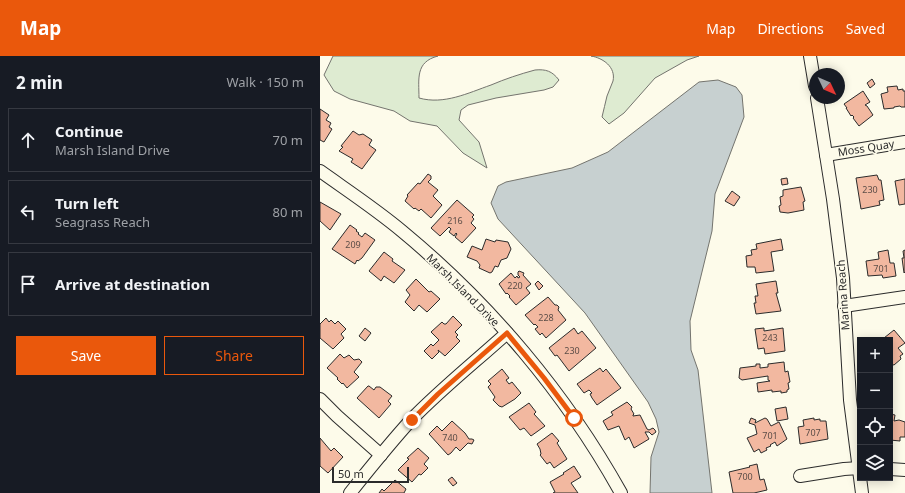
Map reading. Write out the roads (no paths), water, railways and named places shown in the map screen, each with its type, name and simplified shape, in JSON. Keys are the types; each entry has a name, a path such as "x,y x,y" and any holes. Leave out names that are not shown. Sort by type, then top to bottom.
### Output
{"street":[{"path":"810,56 812,68"},
{"name":"Marina Reach","path":"818,104 843,278 850,400 857,453"},
{"name":"Moss Quay","path":"826,155 905,142"},
{"name":"Marsh Island Drive","path":"320,171 364,201 403,232 462,286 507,333 544,378 574,418 620,493"},
{"path":"844,306 905,297"},
{"path":"350,493 380,455 432,399 507,333"},
{"path":"320,399 380,455"},
{"path":"800,476 857,468"},
{"path":"893,469 905,470"},
{"name":"Marina Reach","path":"861,481 862,493"}]}
